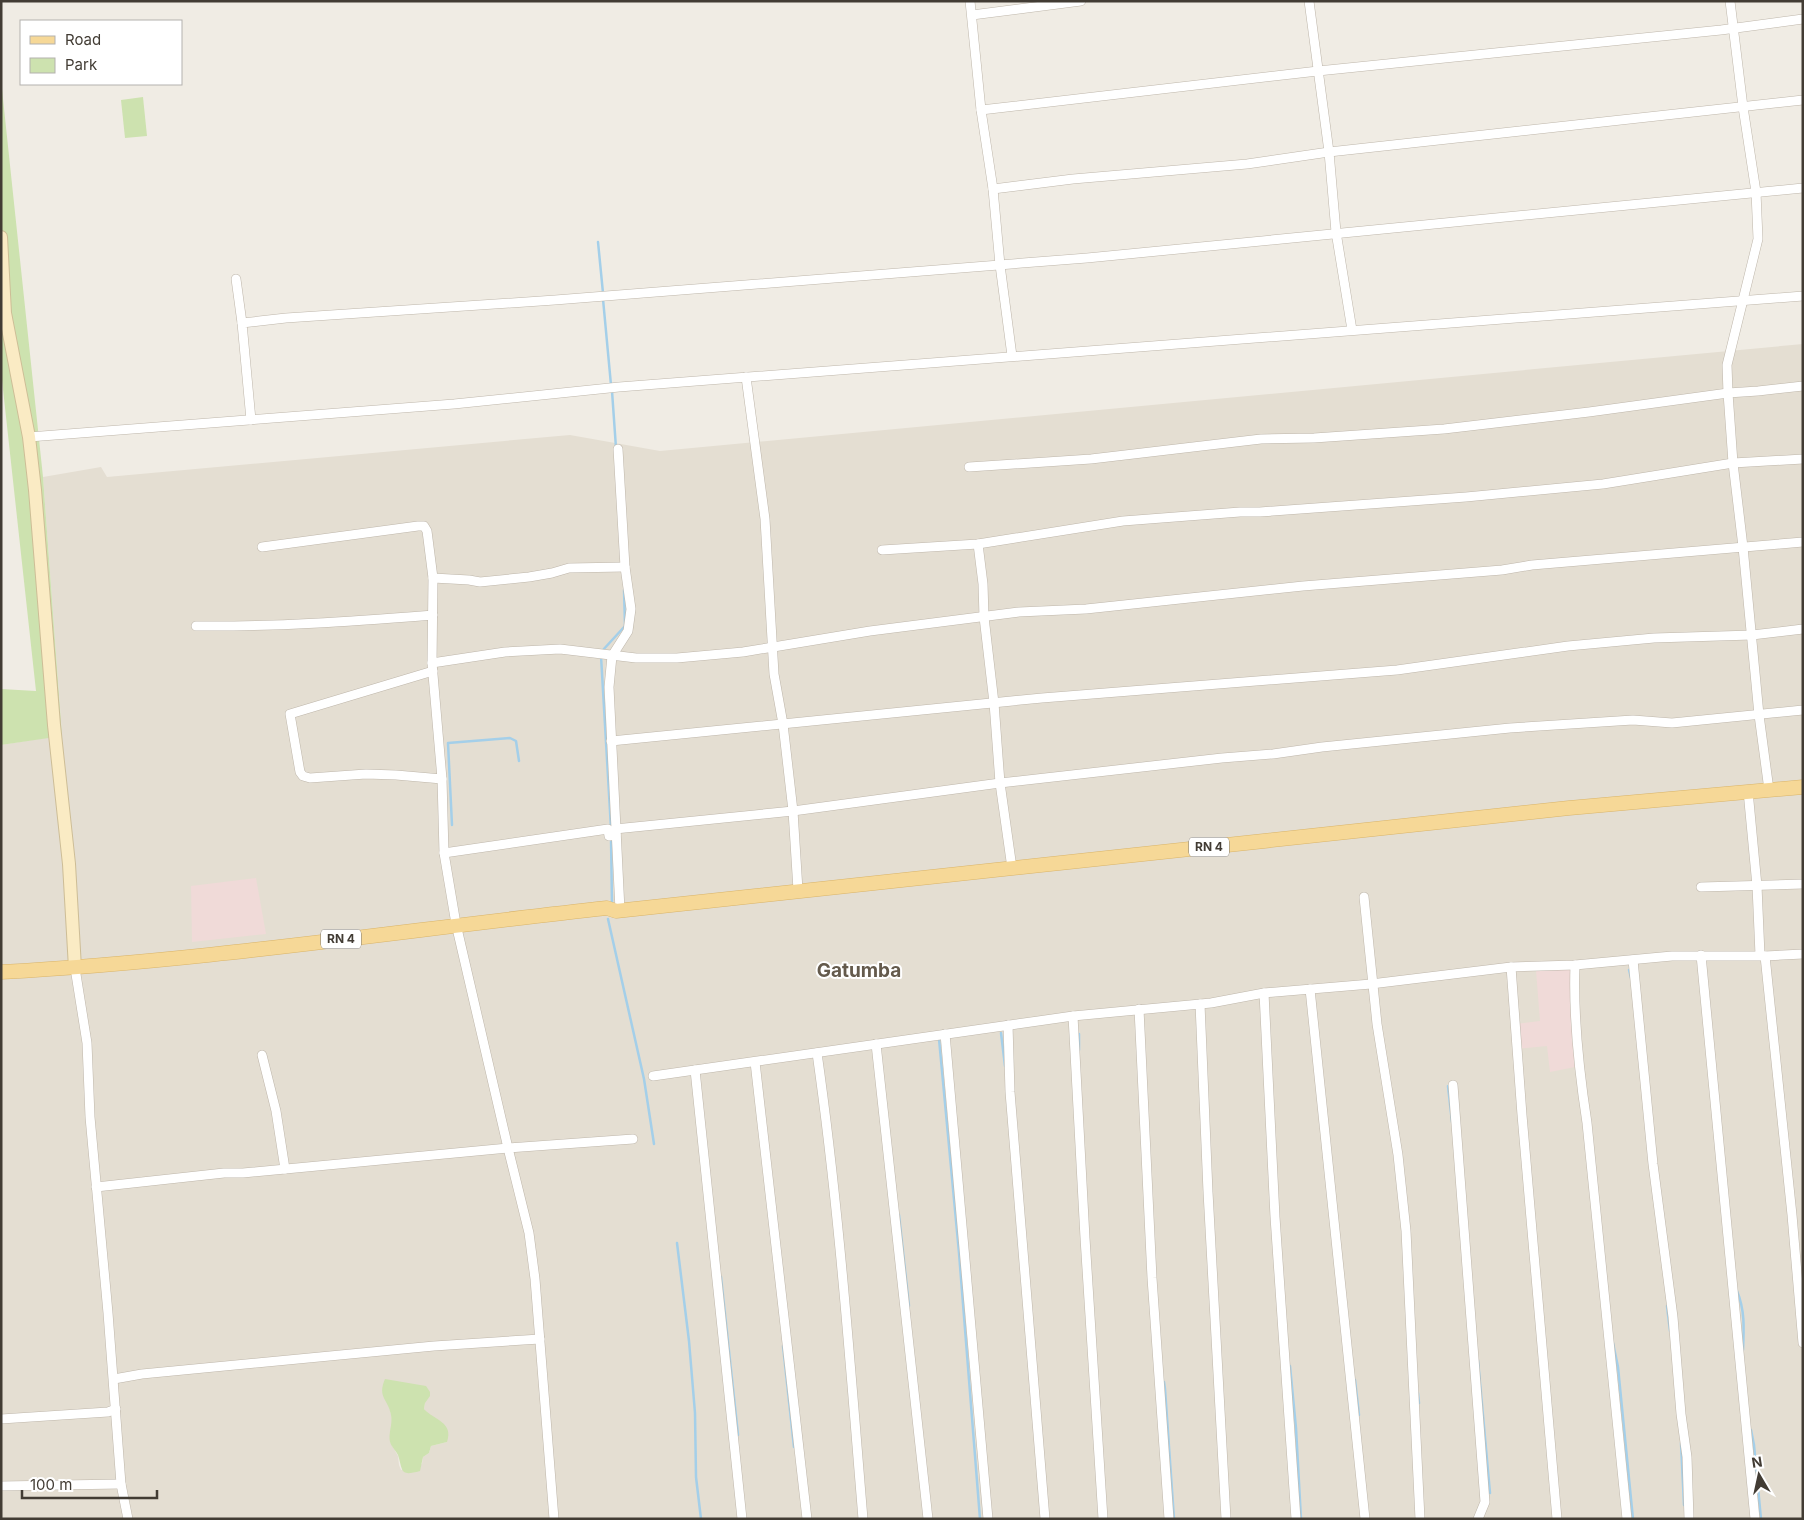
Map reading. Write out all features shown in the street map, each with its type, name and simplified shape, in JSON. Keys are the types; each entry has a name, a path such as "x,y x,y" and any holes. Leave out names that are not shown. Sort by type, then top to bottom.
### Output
{"main road":[{"path":"1,237 5,313 29,437 35,490 54,724 69,864 75,968"},
{"name":"RN 4","path":"1,972 75,968 253,951 456,924 607,908 616,911 1560,809 1803,787"}],"street":[{"path":"970,1 981,110 993,189 1000,265 1012,356"},
{"path":"972,15 1081,1"},
{"path":"1309,1 1329,152 1336,232 1352,330"},
{"path":"1730,1 1732,28 1756,192 1758,239 1727,365 1728,393 1733,464 1769,790"},
{"path":"981,110 1318,71 1803,19"},
{"path":"993,189 1073,179 1247,164 1329,152 1803,100"},
{"path":"242,322 1087,258 1336,232 1803,188"},
{"path":"236,279 251,420"},
{"path":"29,437 454,404 746,377 1803,296"},
{"path":"746,377 765,519 774,674 783,724 793,811 798,890"},
{"path":"969,467 1092,459 1261,439 1314,438 1444,429 1728,393 1803,386"},
{"path":"604,655 628,631 631,609 623,567 618,449"},
{"path":"882,550 978,544 1123,521 1466,497 1603,484 1733,464 1784,459 1803,460"},
{"path":"262,547 418,526 424,526 427,531 433,578 432,667 442,779 444,853 456,924 508,1148 530,1233 536,1279 554,1519"},
{"path":"442,779 396,774 310,778 303,776 300,772 290,714 432,667 504,652 560,648 604,655 677,658 773,648 870,631 1019,612 1086,609 1303,586 1435,576 1502,570 1532,565 1803,542"},
{"path":"978,544 1000,783 1012,868"},
{"path":"433,578 480,582 528,577 569,568 623,567"},
{"path":"196,626 313,624 433,615"},
{"path":"611,741 994,703 1397,670 1568,646 1654,638 1752,635 1803,629"},
{"path":"604,655 609,687 614,834 620,910"},
{"path":"444,853 608,829 614,834 1000,783 1273,754 1322,747 1510,728 1633,720 1672,723 1803,710"},
{"path":"1748,792 1762,956 1792,1215 1803,1343"},
{"path":"1701,887 1803,884"},
{"path":"1364,897 1372,984 1380,1047 1398,1155 1406,1231 1420,1519"},
{"path":"653,1076 1074,1016 1200,1004 1264,993 1372,984 1511,966 1575,965 1672,956 1803,954"},
{"path":"1700,956 1732,1265 1755,1519"},
{"path":"1633,960 1653,1164 1673,1317 1681,1414 1687,1456 1689,1519"},
{"path":"1575,965 1574,986 1579,1073 1587,1123 1627,1519"},
{"path":"1511,966 1522,1115 1558,1519"},
{"path":"75,968 87,1043 90,1117 114,1379 121,1484 128,1519"},
{"path":"1310,989 1365,1519"},
{"path":"1264,993 1275,1217 1296,1519"},
{"path":"1200,1004 1226,1519"},
{"path":"1138,1009 1152,1278 1169,1519"},
{"path":"1074,1016 1085,1238 1103,1519"},
{"path":"1008,1025 1010,1092 1045,1519"},
{"path":"945,1034 988,1519"},
{"path":"876,1044 928,1519"},
{"path":"817,1053 829,1136 864,1519"},
{"path":"262,1055 276,1111 285,1169"},
{"path":"755,1062 807,1519"},
{"path":"695,1070 742,1519"},
{"path":"1453,1085 1485,1502 1478,1519"},
{"path":"96,1187 224,1172 243,1173 508,1148 633,1139"},
{"path":"114,1379 142,1374 434,1346 540,1339"},
{"path":"1,1419 108,1412 116,1409"},
{"path":"1,1486 121,1484"}],"shaded area":[{"path":"1803,344 1803,1519 1,1519 1,745 62,735 43,477 101,467 107,477 570,435 660,451","holes":["425,1403 424,1409 447,1442 431,1446 429,1453 423,1457 422,1464 401,1470 398,1456 390,1442 393,1423 389,1406"]},
{"path":"256,878 266,934 192,942 191,886"},
{"path":"1570,969 1575,1067 1550,1072 1547,1046 1517,1049 1516,1024 1540,1021 1536,970"}],"green space":[{"path":"1,80 43,477 62,736 1,745 1,689 36,691 1,371"},
{"path":"143,97 147,136 125,138 121,100"},
{"path":"385,1379 426,1386 430,1396 425,1403 424,1409 442,1422 448,1430 447,1442 431,1446 429,1453 423,1457 420,1471 405,1473 398,1455 391,1444 390,1409 382,1390"}],"waterway":[{"path":"598,242 603,293"},
{"path":"603,299 611,385"},
{"path":"612,391 616,448"},
{"path":"602,651 625,626 624,590"},
{"path":"601,656 611,828"},
{"path":"452,825 448,743 510,738 516,741 519,761"},
{"path":"611,838 612,905"},
{"path":"608,919 644,1079 654,1144"},
{"path":"1629,970 1631,978"},
{"path":"1001,1033 1005,1066"},
{"path":"1079,1034 1079,1050"},
{"path":"939,1039 959,1253 980,1519"},
{"path":"1448,1086 1452,1122"},
{"path":"899,1215 909,1306"},
{"path":"677,1243 689,1341 695,1413 696,1477 701,1519"},
{"path":"721,1277 738,1435"},
{"path":"1737,1291 1743,1312 1743,1350"},
{"path":"1667,1306 1670,1331"},
{"path":"1613,1343 1618,1367 1633,1519"},
{"path":"783,1346 794,1447"},
{"path":"1478,1360 1490,1493"},
{"path":"1290,1366 1296,1428 1301,1519"},
{"path":"1355,1380 1359,1415"},
{"path":"1164,1382 1174,1519"},
{"path":"1418,1393 1419,1403"},
{"path":"1751,1430 1761,1519"},
{"path":"1681,1443 1684,1505"}],"district":[{"name":"Gatumba","path":"859,970"}]}
